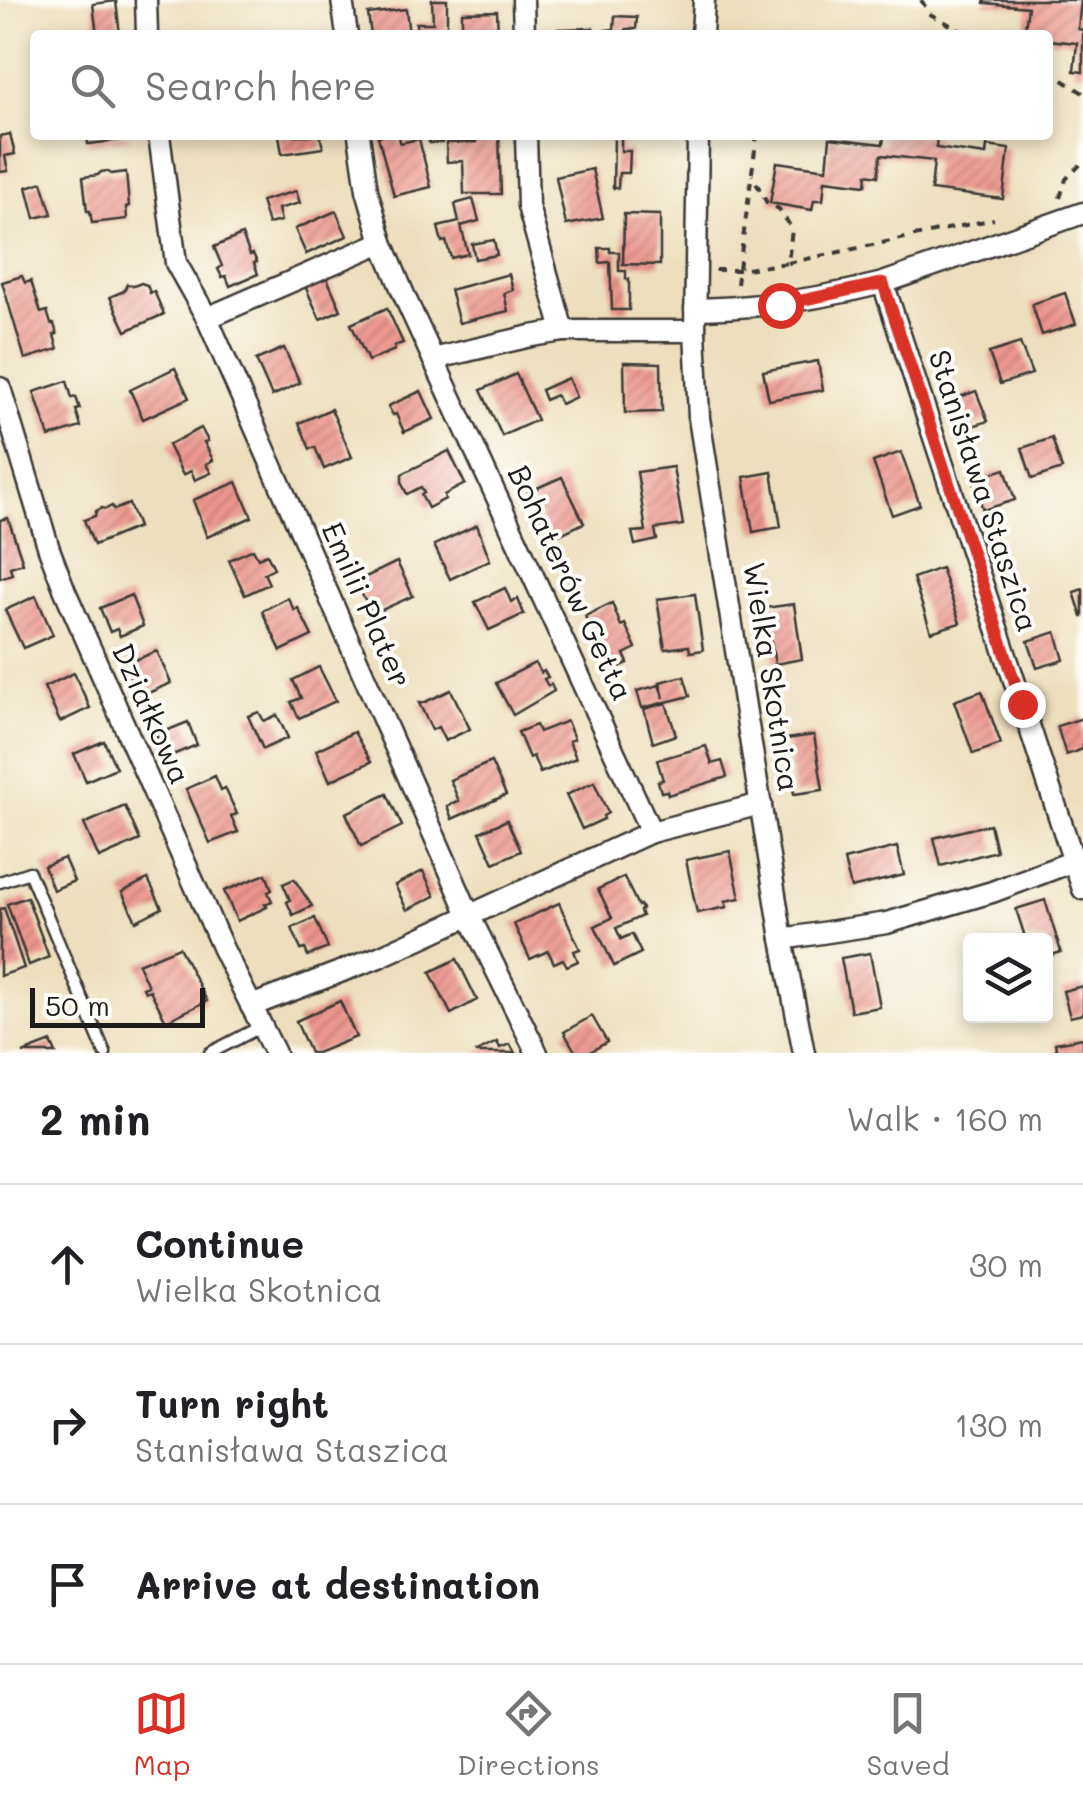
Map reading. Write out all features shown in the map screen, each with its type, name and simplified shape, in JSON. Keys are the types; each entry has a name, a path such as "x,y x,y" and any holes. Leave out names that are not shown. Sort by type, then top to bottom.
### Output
{"street":[{"path":"146,0 148,30"},
{"path":"342,0 346,30"},
{"path":"523,0 524,30"},
{"path":"702,30 704,0"},
{"name":"Emilii Plater","path":"160,140 176,264 207,318 470,917 536,1053"},
{"name":"Bohaterów Getta","path":"360,140 367,190 382,242 652,832"},
{"path":"526,140 528,206 563,331"},
{"name":"Wielka Skotnica","path":"698,140 695,331 699,418 804,1053"},
{"path":"695,309 780,305 883,283 1083,213"},
{"path":"207,318 382,242"},
{"name":"Stanisława Staszica","path":"883,283 1083,889"},
{"path":"434,359 563,331 695,331"},
{"name":"Działkowa","path":"0,388 64,591 223,949 275,1053"},
{"path":"251,1006 379,957 652,832 760,804"},
{"path":"782,938 887,924 992,892 1074,861"}],"lane":[{"path":"0,882 29,872 104,1053"},
{"path":"210,1053 262,1026"}],"path":[{"path":"921,0 930,14 960,30"},
{"path":"1053,76 1083,93"},
{"path":"734,308 756,140"},
{"path":"1048,203 1062,198 1066,179 1083,162"},
{"path":"752,175 767,203 779,209 792,229 788,262"},
{"path":"696,270 740,270 788,262 1003,217"}],"building":[{"path":"432,0 447,0 447,30 417,30 416,23 433,23"},
{"path":"1081,0 1078,29 1083,30 1083,72 1074,71 1077,43 1053,41 1053,30 1025,30 1028,7 984,3"},
{"path":"116,1 119,30 96,30 93,4"},
{"path":"406,9 408,30 370,30 368,14"},
{"path":"497,11 498,30 462,30 462,12"},
{"path":"615,16 637,17 636,29 605,30 614,29"},
{"path":"10,134 15,154 5,156 8,171 0,172 0,136"},
{"path":"88,140 122,140 88,144"},
{"path":"280,140 321,140 323,148 282,154"},
{"path":"379,140 419,140 431,187 394,196"},
{"path":"499,140 501,194 464,194 463,161 447,162 446,143"},
{"path":"614,140 621,140 621,151 630,151 629,173 619,173 618,188 613,188"},
{"path":"830,140 883,144 883,140 937,140 936,148 986,155 987,146 1009,149 1003,199 931,190 934,161 881,155 878,176 867,174 866,185 825,180 823,200 814,200 812,210 770,203 777,162 827,169"},
{"path":"592,169 603,218 566,225 556,177"},
{"path":"107,171 126,172 127,219 92,223 83,177"},
{"path":"42,182 52,214 35,218 27,187"},
{"path":"296,191 300,203 278,209 281,221 268,224 261,201"},
{"path":"473,199 479,221 461,226 468,254 451,258 438,227 459,222 455,204"},
{"path":"336,211 347,236 306,254 295,229"},
{"path":"624,214 660,215 660,265 623,264"},
{"path":"242,235 257,262 254,263 258,274 230,286 218,269 222,266 214,247"},
{"path":"494,240 497,255 475,259 472,244"},
{"path":"599,248 619,252 619,271 626,271 629,279 629,310 612,310 610,262 600,263"},
{"path":"509,274 513,290 504,293 508,311 459,323 450,290"},
{"path":"22,276 25,283 31,281 41,313 47,311 54,324 58,349 25,359 2,282"},
{"path":"326,276 341,310 320,319 305,286"},
{"path":"127,284 147,285 150,293 154,291 164,314 126,331 110,297 124,291"},
{"path":"1065,293 1076,324 1042,335 1032,304"},
{"path":"387,308 403,343 368,361 351,324"},
{"path":"1020,343 1032,374 1000,384 989,353"},
{"path":"284,348 300,383 272,396 256,360"},
{"path":"818,361 823,390 769,400 763,371"},
{"path":"624,362 661,363 662,412 625,413"},
{"path":"175,368 189,398 143,419 130,390"},
{"path":"516,374 537,420 502,436 481,390"},
{"path":"568,378 576,397 561,404 556,395 545,400 541,390"},
{"path":"67,381 80,409 76,410 81,427 49,437 34,392"},
{"path":"421,391 434,419 404,432 388,406"},
{"path":"976,391 988,421 958,431 946,402"},
{"path":"331,409 352,457 324,469 299,423"},
{"path":"201,428 213,460 206,464 211,473 195,480 191,471 183,475 168,445"},
{"path":"1052,438 1062,469 1032,479 1022,448"},
{"path":"449,451 465,484 428,508 421,487 407,494 402,474"},
{"path":"901,452 920,505 892,515 873,462"},
{"path":"673,467 683,525 655,529 657,540 635,545 632,532 646,531 637,472"},
{"path":"1005,469 1015,500 983,510 973,479"},
{"path":"772,472 781,527 753,532 744,477"},
{"path":"562,477 584,523 550,539 528,492"},
{"path":"237,482 252,517 207,537 193,500"},
{"path":"129,504 138,527 94,545 84,520 102,508 112,506 114,510"},
{"path":"8,518 23,563 10,567 12,574 0,578 0,520"},
{"path":"477,525 490,560 450,579 434,545"},
{"path":"253,549 258,558 267,554 274,568 264,573 269,584 245,595 229,560"},
{"path":"397,562 413,596 373,614 355,582"},
{"path":"941,568 960,623 931,632 913,578"},
{"path":"505,588 511,602 518,599 524,614 489,630 475,602"},
{"path":"1083,589 1083,617 1082,617 1074,592"},
{"path":"695,594 703,650 690,652 689,646 665,649 657,599"},
{"path":"131,595 143,626 120,636 117,629 110,632 100,608"},
{"path":"36,596 53,635 23,648 5,610"},
{"path":"288,598 294,610 298,608 312,636 281,651 262,611"},
{"path":"612,603 636,648 624,654 628,663 610,671 585,616"},
{"path":"794,604 802,659 775,664 765,608"},
{"path":"1056,632 1064,660 1037,668 1028,641"},
{"path":"157,651 171,683 139,697 125,664"},
{"path":"535,663 554,691 513,715 496,683"},
{"path":"319,667 336,701 299,718 291,702 301,698 293,680"},
{"path":"74,673 90,708 60,722 44,687"},
{"path":"684,676 690,696 642,708 637,691 659,685 664,698 660,682"},
{"path":"451,690 470,729 445,741 438,727 432,730 419,703"},
{"path":"982,691 1001,744 973,754 954,701"},
{"path":"666,703 676,735 653,743 644,709"},
{"path":"259,712 264,721 277,715 288,738 263,749 248,716"},
{"path":"1083,718 1083,749 1066,755 1057,726"},
{"path":"567,721 576,758 540,773 518,732 536,725 539,732"},
{"path":"188,722 197,745 165,758 156,735"},
{"path":"354,732 371,762 330,781 316,750"},
{"path":"814,735 823,790 794,794 786,739"},
{"path":"104,741 116,768 86,781 74,754"},
{"path":"706,746 712,764 722,761 727,777 668,795 667,791 661,792 658,781 663,780 657,760"},
{"path":"491,762 506,795 452,819 447,806 459,801 450,780"},
{"path":"215,776 237,814 231,816 238,832 210,843 186,789"},
{"path":"594,782 608,813 604,819 582,829 566,795"},
{"path":"387,794 402,826 361,846 346,813"},
{"path":"125,806 140,840 99,858 84,824"},
{"path":"507,820 521,851 494,863 480,832"},
{"path":"990,824 996,851 941,866 934,838"},
{"path":"897,847 904,875 851,888 844,860"},
{"path":"730,851 740,898 725,901 727,907 697,913 686,860"},
{"path":"64,858 74,881 53,890 44,866"},
{"path":"423,871 435,896 407,910 395,885"},
{"path":"266,874 272,901 237,921 224,891"},
{"path":"624,877 642,916 616,928 621,939 632,934 641,953 614,966 595,926 612,918 598,889"},
{"path":"148,879 162,908 136,921 122,892"},
{"path":"294,879 312,906 293,915 283,884"},
{"path":"27,897 49,957 29,965 7,904"},
{"path":"1045,900 1061,952 1053,955 1053,933 1024,933 1016,909"},
{"path":"559,903 580,949 574,951 578,961 567,966 563,959 554,963 548,951 530,959 514,924"},
{"path":"4,908 24,968 0,976 0,909"},
{"path":"315,918 328,948 308,956 305,949 301,950 292,928"},
{"path":"179,947 207,1001 166,1021 150,990 145,992 143,988 148,986 138,964"},
{"path":"870,953 880,1007 851,1012 841,958"},
{"path":"457,959 477,1000 451,1014 430,972"},
{"path":"1083,986 1083,1014 1070,1017 1063,991"},
{"path":"340,1001 356,1037 310,1053 296,1021"},
{"path":"592,1016 607,1042 588,1053 576,1053 564,1032"},
{"path":"1083,1038 1083,1053 1057,1053 1055,1043"},
{"path":"51,1042 56,1053 23,1053"},
{"path":"497,1042 500,1048 510,1044 515,1053 475,1053"}],"route":[{"path":"780,305 883,283 1022,704"}]}
